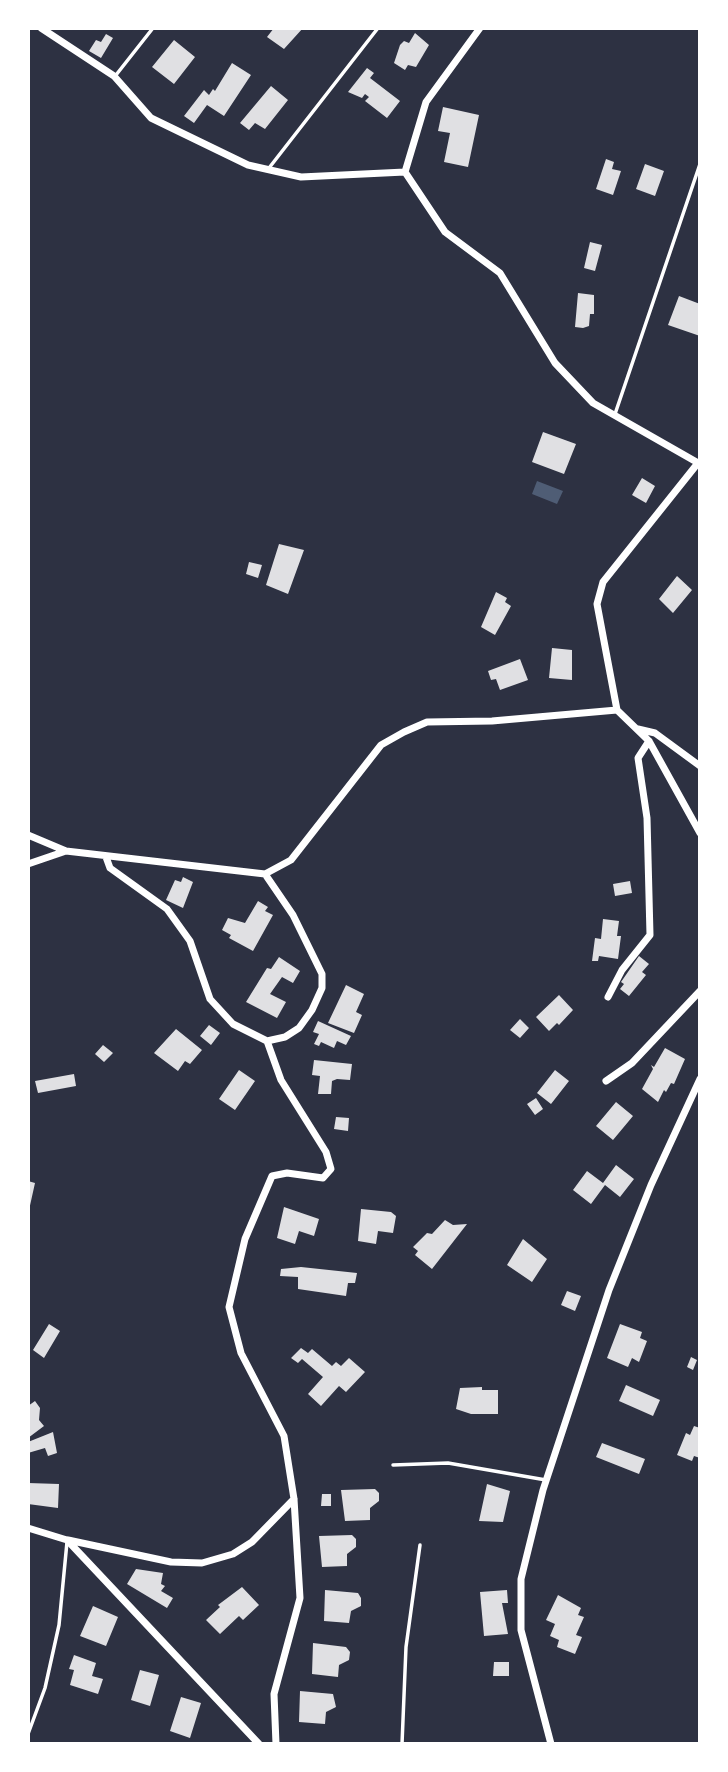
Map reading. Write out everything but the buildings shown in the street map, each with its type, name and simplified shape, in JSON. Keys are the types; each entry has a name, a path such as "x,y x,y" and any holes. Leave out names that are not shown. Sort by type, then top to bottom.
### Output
{"street":[{"path":"41,28 114,76 151,118 248,165 301,177 405,172"},
{"path":"405,172 426,102 480,28"},
{"path":"405,172 445,232 500,273 555,363 593,403 699,464 603,582 597,604 617,710 649,741 700,833"},
{"path":"28,835 66,851 265,874 291,860 381,745 404,732 427,722 492,721 617,710"},
{"path":"637,729 655,733 700,766"},
{"path":"608,997 622,970 650,935 647,818 638,758 649,741"},
{"path":"28,864 66,851"},
{"path":"106,857 110,868 167,909 190,941 210,999 233,1024 267,1041 285,1037 299,1028 313,1010 322,988 322,974 293,915 265,874"},
{"path":"606,1081 632,1063 700,991"},
{"path":"267,1041 281,1080 326,1152 331,1169 323,1178 287,1173 272,1176 246,1239 229,1307 241,1353 284,1436 294,1499 300,1598 274,1694 276,1744"},
{"path":"551,1744 520,1630 521,1579 546,1480 609,1290 651,1185 700,1079"},
{"path":"28,1528 67,1540 172,1562 202,1563 233,1554 252,1542 294,1499"},
{"path":"67,1540 260,1744"}],"lane":[{"path":"114,76 153,28"},
{"path":"268,170 377,28"},
{"path":"615,416 700,163"},
{"path":"393,1465 448,1463 546,1480"},
{"path":"28,1734 45,1688 59,1625 67,1540"},
{"path":"402,1744 406,1647 420,1545"}],"water":[{"path":"537,481 563,491 557,504 532,494"}]}
